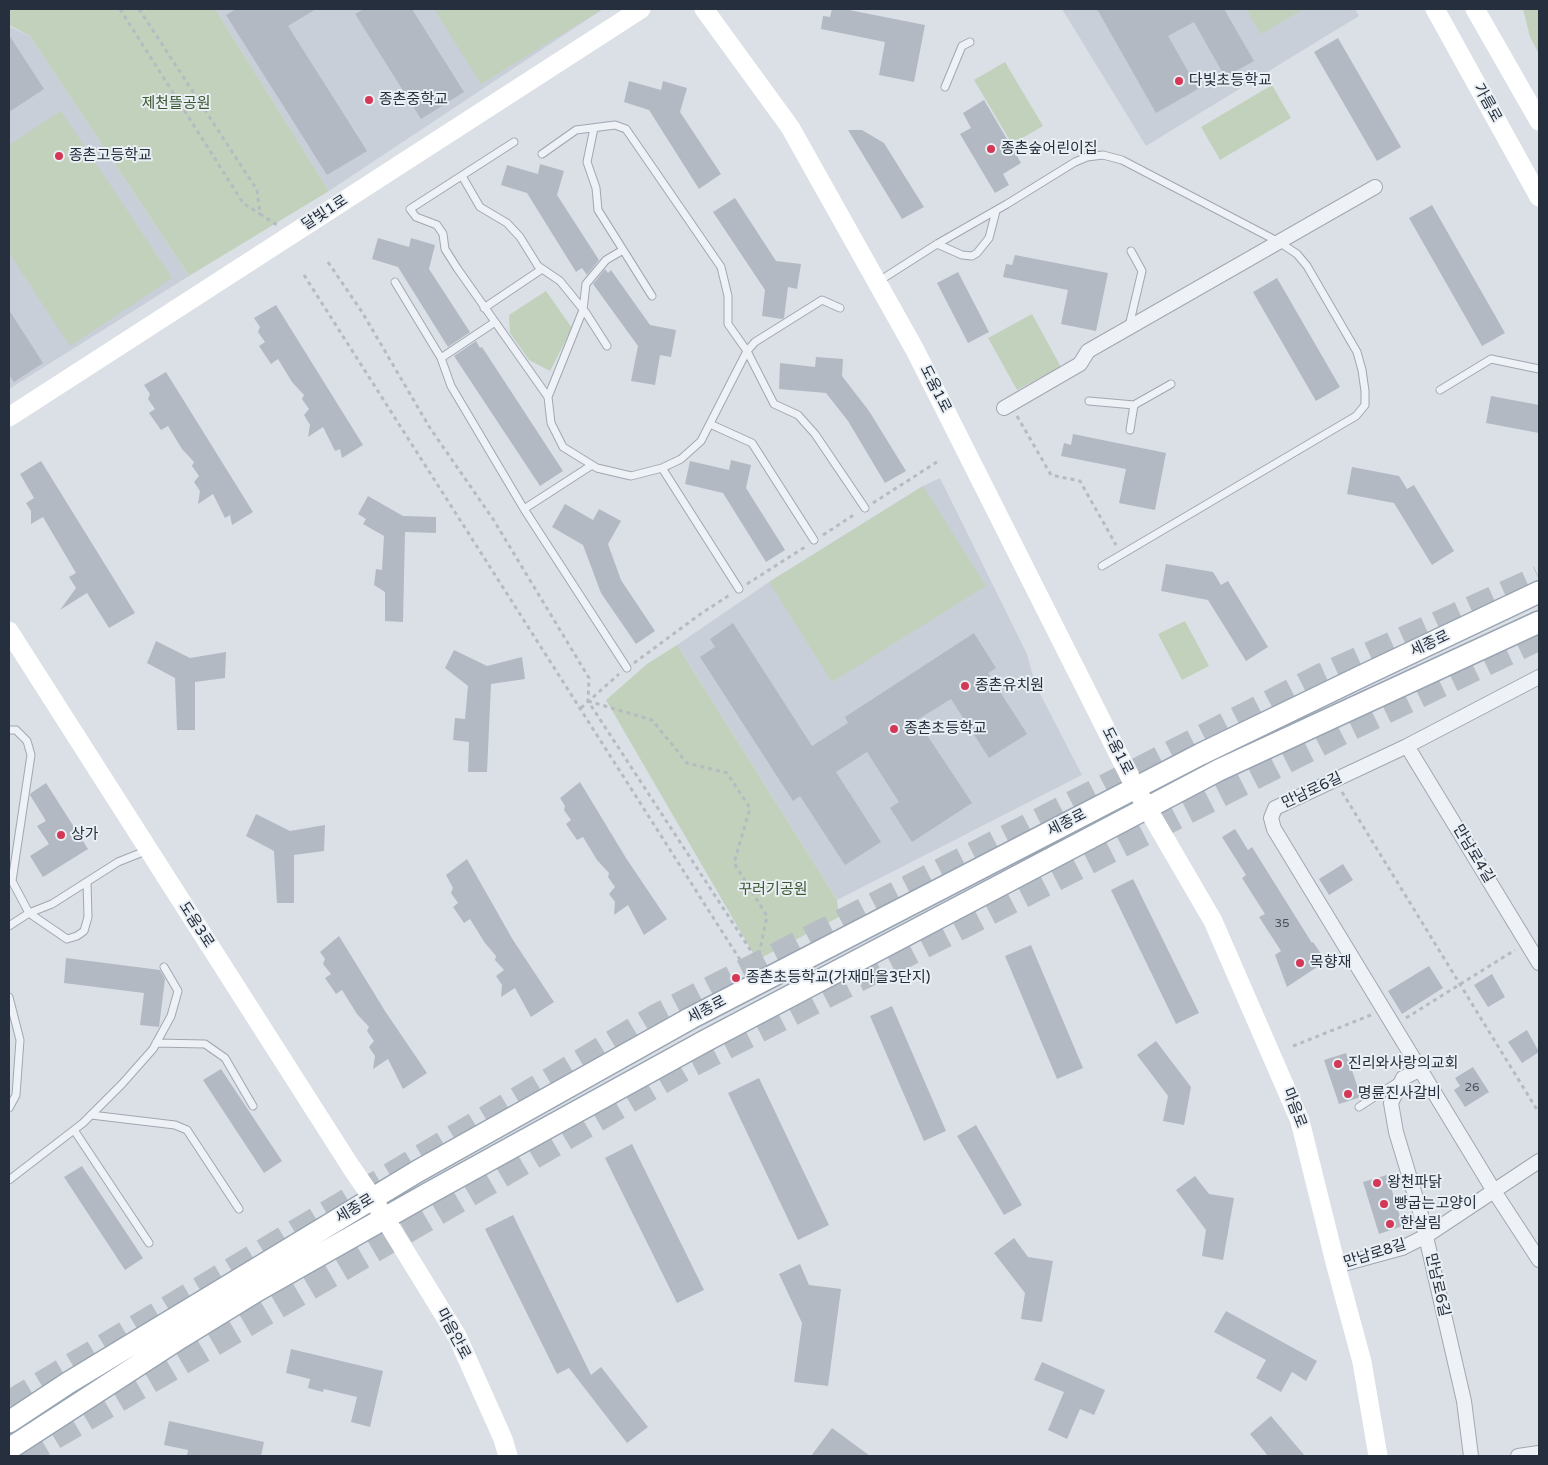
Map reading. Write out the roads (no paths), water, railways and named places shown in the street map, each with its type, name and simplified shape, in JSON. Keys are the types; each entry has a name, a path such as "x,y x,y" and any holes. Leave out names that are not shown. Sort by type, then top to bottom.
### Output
{"main road":[{"name":"세종로","path":"9,1422 68,1383 373,1199 531,1106 691,1018 1136,788 1362,676 1539,592"},
{"name":"세종로","path":"9,1449 180,1338 266,1285 705,1041 1146,807 1228,766 1539,622"}],"street":[{"name":"달빛1로","path":"9,417 641,9"},
{"name":"도움1로","path":"704,9 790,127 915,350 1136,788"},
{"name":"가름로","path":"1435,9 1539,197"},
{"path":"1475,9 1539,121"},
{"path":"1007,406 1080,364 1088,351 1375,187"},
{"name":"도움3로","path":"9,631 384,1218"},
{"name":"만남로6길","path":"1539,677 1407,746 1274,808 1271,818 1274,829 1494,1191 1539,1260"},
{"name":"만남로4길","path":"1407,746 1539,963"},
{"name":"마음로","path":"1136,788 1213,921 1300,1121 1362,1362 1378,1456"},
{"path":"1403,1078 1421,1069"},
{"name":"만남로6길","path":"1403,1078 1391,1103 1396,1132 1426,1236 1464,1401 1471,1456"},
{"name":"만남로8길","path":"1336,1266 1402,1248 1426,1236 1539,1161"},
{"name":"마음안로","path":"384,1218 457,1336 503,1439 508,1456"},
{"path":"1518,1456 1539,1453"}],"lane":[{"path":"945,87 962,46 970,42"},
{"path":"542,154 576,130 615,125 626,129 721,267 728,296 728,324 747,351 774,404 798,415 815,434 865,508"},
{"path":"594,128 587,162 596,188 598,210 652,296"},
{"path":"514,142 410,209 416,217 437,225 443,234 445,249 484,308 548,397"},
{"path":"876,283 937,244 1075,162 1087,157 1103,155 1122,160 1279,242 1297,254 1307,266 1357,352 1366,391 1365,405 1356,416 1102,566"},
{"path":"462,176 480,207 507,223 520,237 538,266 560,282 583,310 607,346"},
{"path":"937,244 962,255 972,256 978,253 989,238 996,210"},
{"path":"623,250 606,260 586,284 583,310 548,397 551,423 563,447 597,468 631,476 662,468 681,458 702,441 747,351 755,342 822,300 840,308"},
{"path":"1129,328 1142,270 1131,251"},
{"path":"484,308 542,269"},
{"path":"395,282 441,358 452,386 524,509 627,668"},
{"path":"441,358 494,322"},
{"path":"1440,390 1491,359 1539,370"},
{"path":"1089,401 1134,405 1171,384"},
{"path":"1130,430 1134,405"},
{"path":"710,424 752,443 814,540"},
{"path":"524,509 592,465"},
{"path":"662,468 739,589"},
{"path":"9,730 16,730 26,741 31,755 12,881 29,914 67,939 77,936 84,930 88,917 87,882"},
{"path":"9,926 29,914 52,904 118,862 149,850"},
{"path":"9,1180 91,1115 153,1049 170,1016 178,991 164,967"},
{"path":"9,997 20,1040 16,1095 9,1108"},
{"path":"156,1043 205,1044 225,1058 253,1106"},
{"path":"1359,1107 1403,1078"},
{"path":"91,1115 175,1125 187,1130 238,1209"},
{"path":"74,1130 149,1242"}],"tunnel":[{"path":"9,1403 655,1017 1321,676 1539,578"},
{"path":"22,1456 685,1068 1349,729 1539,638"}],"place":[{"name":"다빛초등학교","path":"1179,81"},
{"name":"종촌중학교","path":"369,100"},
{"name":"종촌숲어린이집","path":"991,149"},
{"name":"종촌고등학교","path":"59,156"},
{"name":"종촌유치원","path":"965,686"},
{"name":"종촌초등학교","path":"894,729"},
{"name":"상가","path":"61,835"},
{"name":"목향재","path":"1300,963"},
{"name":"종촌초등학교(가재마을3단지)","path":"736,978"},
{"name":"진리와사랑의교회","path":"1338,1064"},
{"name":"명륜진사갈비","path":"1348,1094"},
{"name":"왕천파닭","path":"1377,1183"},
{"name":"빵굽는고양이","path":"1384,1204"},
{"name":"한살림","path":"1390,1224"}],"park label":[{"name":"제천뜰공원","path":"176,104"},
{"name":"꾸러기공원","path":"773,890"}]}
